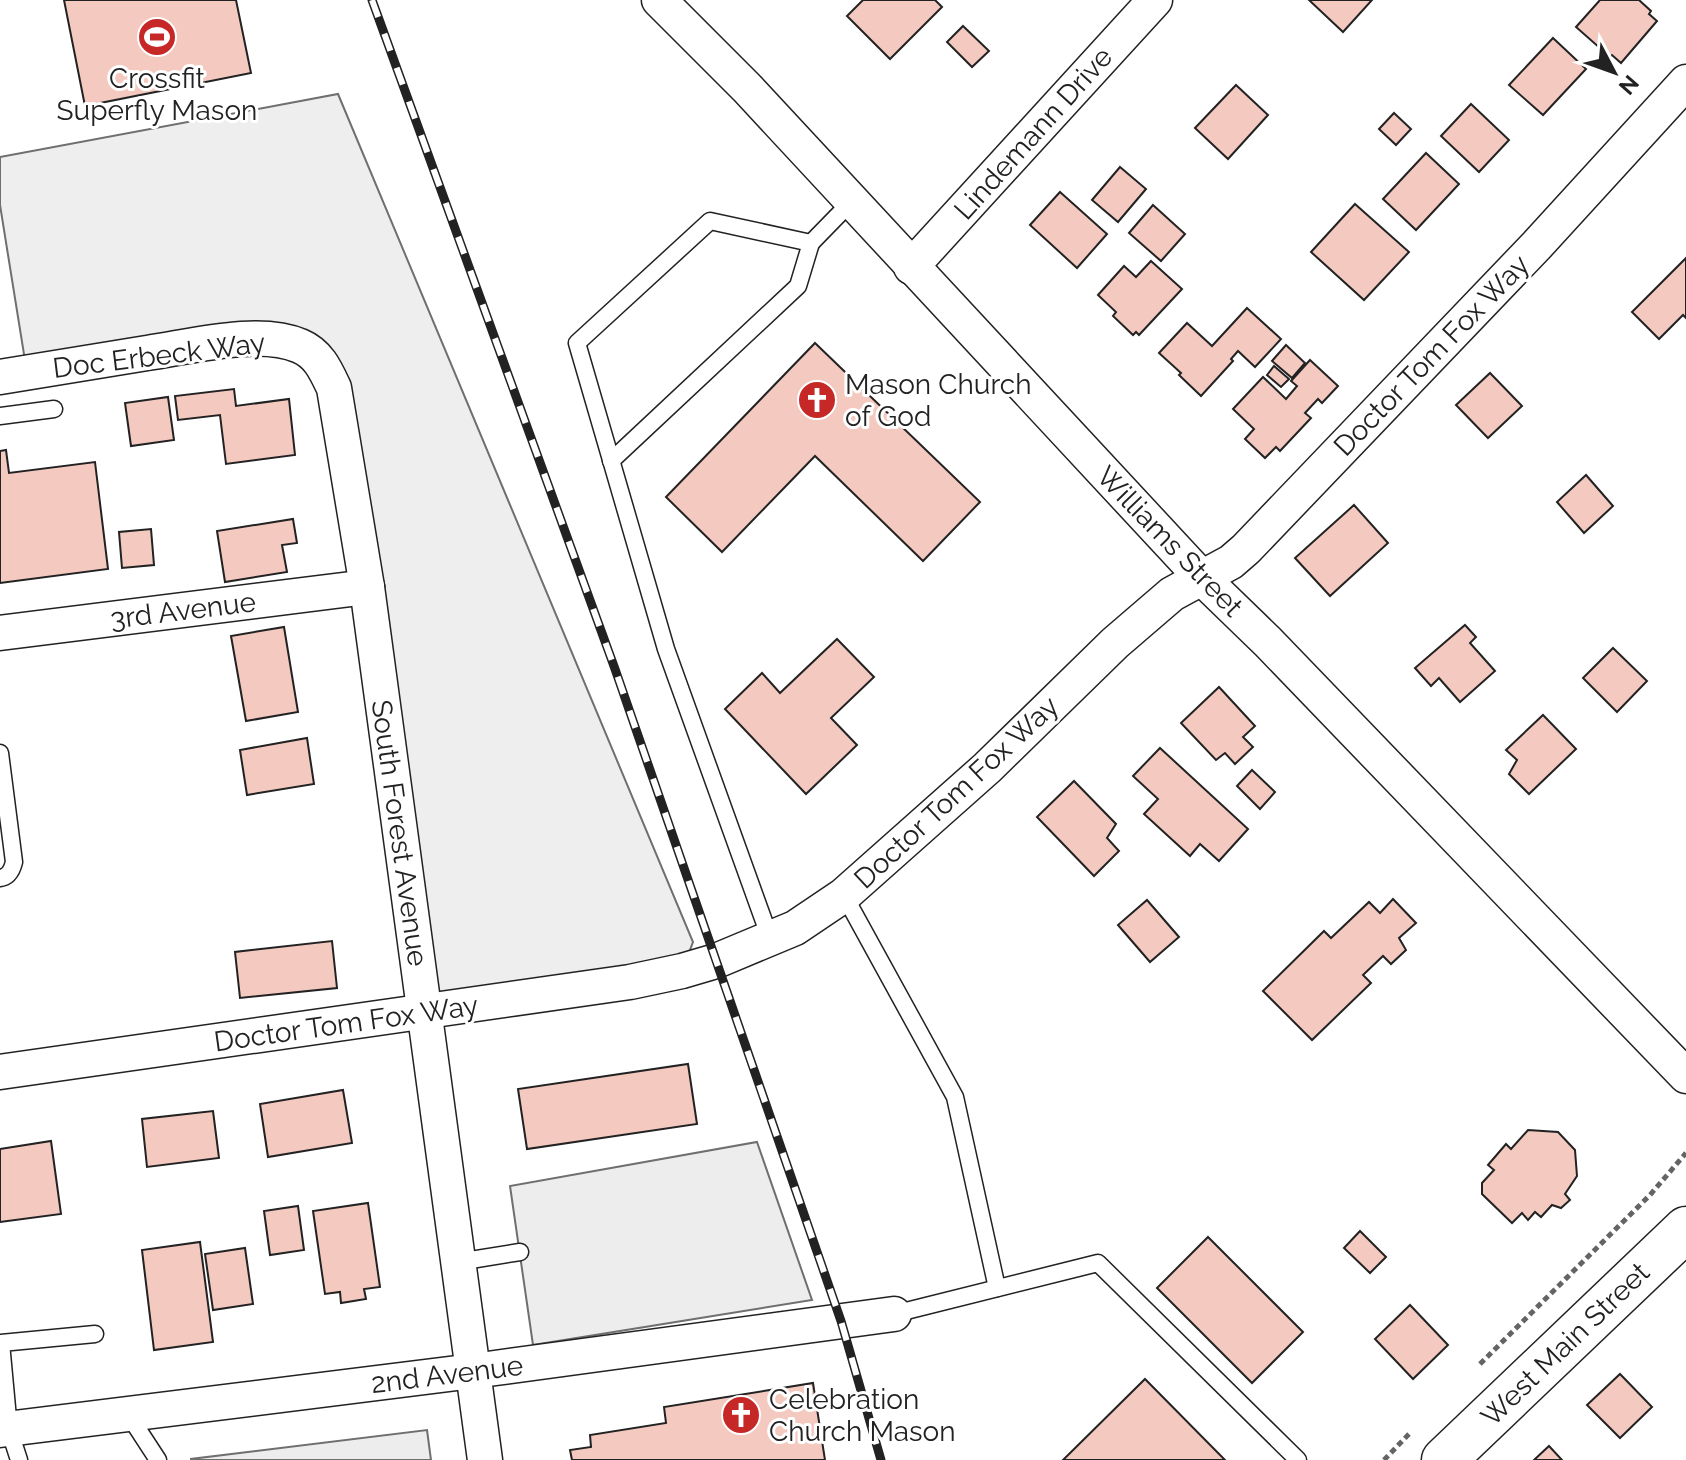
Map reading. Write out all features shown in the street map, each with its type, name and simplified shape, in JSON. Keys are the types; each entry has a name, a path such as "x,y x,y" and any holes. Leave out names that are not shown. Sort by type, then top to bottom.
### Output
{"main road":[{"name":"West Main Street","path":"1444,1460 1686,1229"}],"street":[{"name":"Williams Street","path":"659,0 747,88 1203,579 1268,642 1686,1076"},
{"name":"Lindemann Drive","path":"911,267 1155,0"},
{"name":"Doctor Tom Fox Way","path":"0,1072 630,982 716,961 795,928 844,895 987,768 1115,643 1172,594 1231,562 1246,549 1537,245 1686,82"},
{"name":"Doc Erbeck Way","path":"0,377 236,339 278,339 301,346 315,356"},
{"name":"South Forest Avenue","path":"315,356 323,364 334,388 367,587 485,1460"},
{"name":"3rd Avenue","path":"0,633 367,587"},
{"name":"2nd Avenue","path":"9,1440 128,1414 894,1314"}],"lane":[{"path":"611,461 798,286 811,243 851,202"},
{"path":"770,938 666,649 577,343 710,221 811,243"},
{"path":"0,416 54,409"},
{"path":"0,753 14,862 12,869 0,878"},
{"path":"844,895 955,1097 997,1288"},
{"path":"458,1262 520,1252"},
{"path":"894,1314 1098,1263 1298,1460"},
{"path":"9,1440 1,1343 95,1334"},
{"path":"128,1414 158,1460"}],"path":[{"path":"1472,1372 1650,1195 1686,1153"},
{"path":"1384,1460 1417,1427"}],"shaded area":[{"path":"338,94 693,942 682,971 425,1012 334,388 301,346 27,373 0,205 0,157"},
{"path":"757,1142 812,1300 533,1345 510,1186"},
{"path":"427,1430 431,1460 191,1460 191,1459"}],"building":[{"name":"Crossfit Superfly Mason","path":"64,0 236,0 251,73 85,106"},
{"path":"863,0 935,0 942,7 890,59 847,16"},
{"path":"1309,0 1372,0 1343,32"},
{"path":"1600,0 1639,0 1657,21 1621,63 1576,27"},
{"path":"963,26 989,51 972,67 947,42"},
{"path":"1553,38 1586,69 1543,115 1509,85"},
{"path":"1236,85 1268,115 1228,159 1195,128"},
{"path":"1471,104 1509,140 1479,172 1441,136"},
{"path":"1394,113 1411,129 1396,145 1379,129"},
{"path":"1426,153 1459,184 1416,230 1383,199"},
{"path":"1120,167 1146,189 1118,222 1092,200"},
{"path":"1060,192 1107,234 1077,268 1030,225"},
{"path":"1355,204 1409,252 1364,300 1311,252"},
{"path":"1153,205 1185,234 1161,261 1129,233"},
{"path":"1686,258 1686,318 1683,315 1659,339 1632,312"},
{"path":"1151,261 1182,289 1139,335 1136,332 1133,335 1113,316 1116,312 1098,295 1124,266 1136,277"},
{"path":"1247,308 1281,339 1255,367 1238,351 1231,359 1233,361 1201,396 1159,353 1187,323 1212,346"},
{"name":"Mason Church of God","path":"815,343 980,502 923,561 815,456 722,552 666,497"},
{"path":"1286,345 1305,363 1292,378 1272,361"},
{"path":"1310,360 1338,386 1322,403 1318,399 1305,413 1311,418 1280,451 1276,447 1265,458 1245,439 1254,429 1233,409 1263,377 1286,399 1297,386 1291,381"},
{"path":"1274,366 1289,379 1281,387 1267,375"},
{"path":"1490,373 1522,406 1488,438 1456,405"},
{"path":"234,389 236,406 289,399 295,455 226,464 220,415 178,420 175,396"},
{"path":"168,397 174,440 131,446 125,403"},
{"path":"6,450 9,473 95,462 108,569 0,583 0,451"},
{"path":"1586,475 1613,506 1584,533 1557,502"},
{"path":"1354,505 1388,543 1330,596 1295,558"},
{"path":"293,519 297,543 282,545 287,572 225,582 217,531"},
{"path":"151,529 154,565 122,568 119,532"},
{"path":"1465,625 1476,637 1470,643 1495,671 1460,702 1439,678 1431,686 1415,668"},
{"path":"284,627 298,712 246,721 231,636"},
{"path":"837,639 874,677 831,718 857,745 806,794 725,709 762,673 780,693"},
{"path":"1613,648 1647,681 1617,712 1583,678"},
{"path":"1219,687 1255,726 1243,737 1253,747 1235,764 1225,753 1216,760 1181,723"},
{"path":"1543,715 1576,749 1529,794 1509,774 1517,760 1506,750"},
{"path":"307,738 314,784 247,795 240,750"},
{"path":"1160,748 1248,829 1219,861 1200,844 1190,856 1144,814 1158,799 1133,776"},
{"path":"1252,770 1275,792 1260,809 1237,786"},
{"path":"1074,781 1116,824 1107,838 1119,851 1094,876 1037,817"},
{"path":"1393,899 1416,923 1399,938 1406,950 1391,964 1383,956 1363,975 1371,983 1312,1040 1263,991 1324,931 1331,938 1369,902 1380,913"},
{"path":"1147,900 1179,937 1150,962 1118,925"},
{"path":"332,941 337,988 240,998 235,952"},
{"path":"688,1064 697,1124 527,1149 518,1089"},
{"path":"343,1090 352,1143 268,1157 260,1104"},
{"path":"213,1111 219,1158 147,1167 142,1119"},
{"path":"1528,1130 1558,1132 1575,1150 1577,1176 1565,1194 1570,1200 1561,1208 1552,1205 1541,1217 1535,1212 1528,1220 1522,1213 1512,1223 1482,1194 1482,1183 1494,1170 1488,1165 1506,1144 1511,1149"},
{"path":"51,1141 61,1214 0,1222 0,1149"},
{"path":"368,1203 380,1287 364,1289 366,1299 341,1303 340,1292 325,1294 313,1211"},
{"path":"298,1206 304,1250 270,1255 264,1211"},
{"path":"1360,1231 1386,1257 1370,1273 1344,1248"},
{"path":"1208,1237 1303,1332 1252,1383 1157,1288"},
{"path":"200,1242 213,1342 154,1350 142,1250"},
{"path":"245,1248 253,1304 213,1310 205,1254"},
{"path":"1410,1305 1448,1345 1413,1379 1375,1339"},
{"path":"1620,1374 1652,1407 1620,1438 1587,1405"},
{"path":"1145,1379 1225,1460 1063,1460"},
{"name":"Celebration Church Mason","path":"813,1383 825,1460 572,1460 570,1450 591,1447 590,1435 666,1423 664,1407"},
{"path":"1549,1446 1562,1460 1534,1460"}],"railway":[{"path":"372,0 615,669 841,1321 881,1460"}],"place":[{"name":"Crossfit Superfly Mason","path":"157,37"},
{"name":"Mason Church of God","path":"817,400"},
{"name":"Celebration Church Mason","path":"741,1415"}]}
